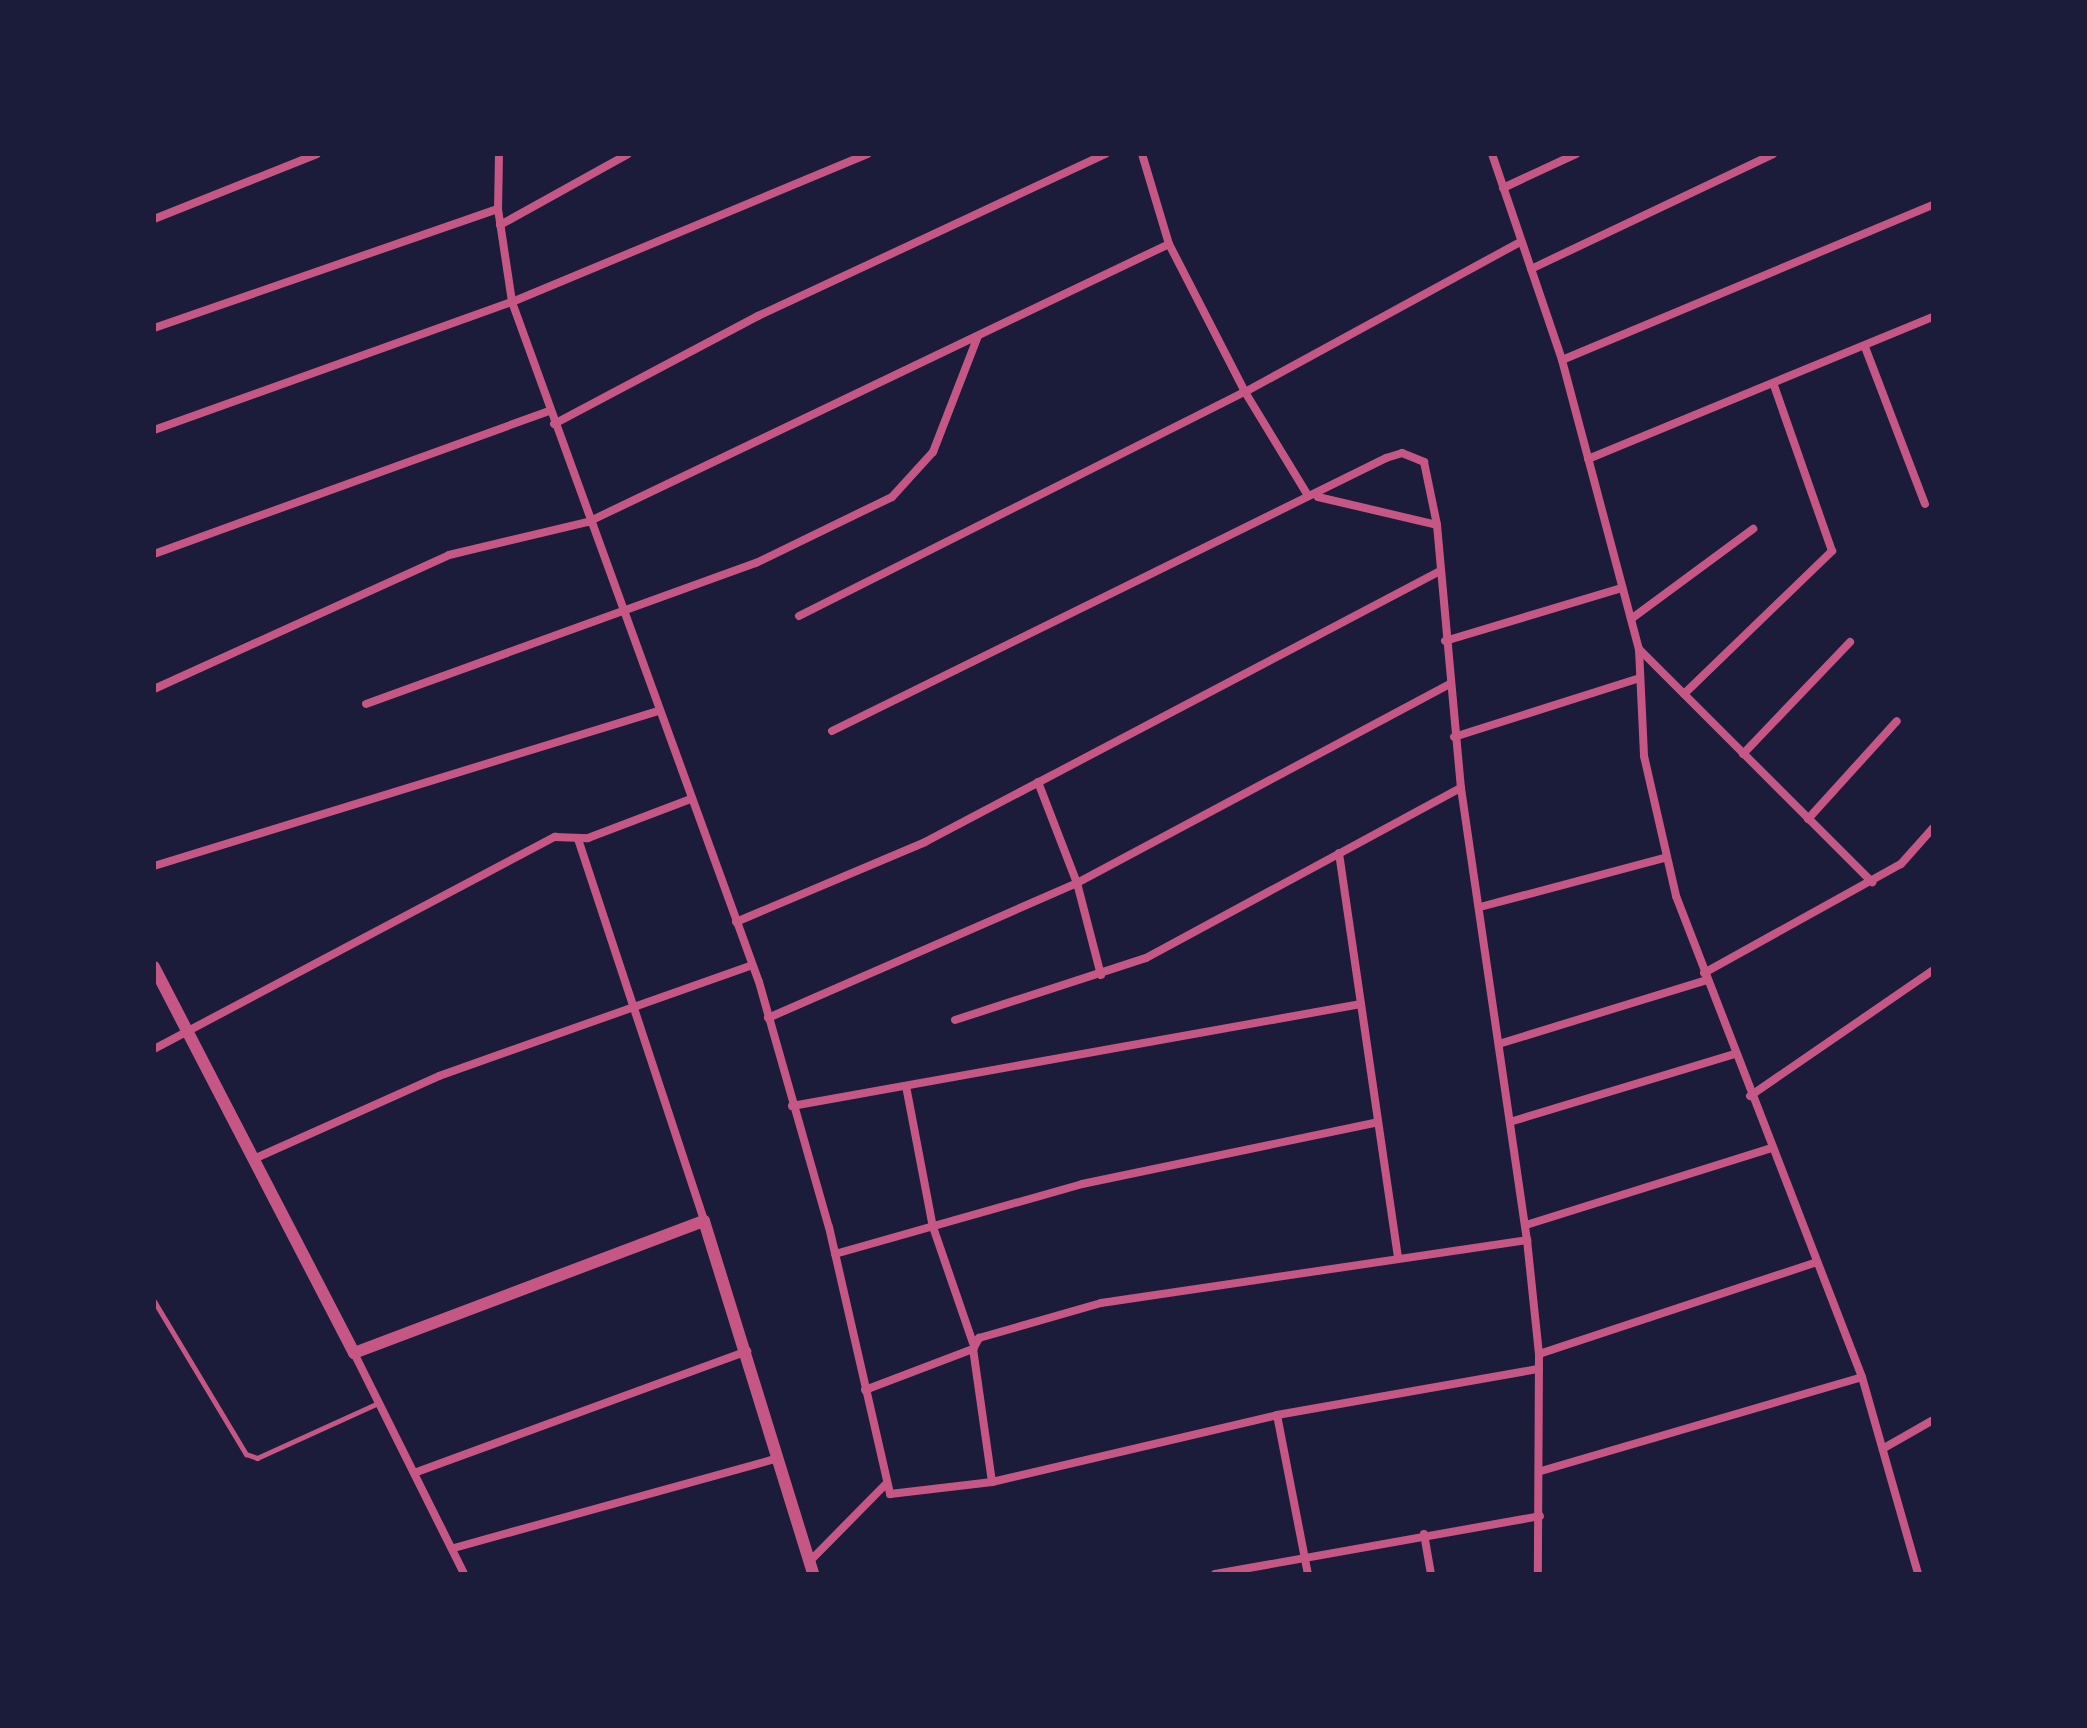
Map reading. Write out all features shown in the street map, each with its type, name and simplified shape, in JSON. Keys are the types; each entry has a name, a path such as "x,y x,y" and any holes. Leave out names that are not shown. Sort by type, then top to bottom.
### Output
{"street":[{"path":"154,219 317,154"},
{"path":"499,154 498,209 512,302 688,800 752,965 835,1254 885,1485 897,1497 992,1482 1277,1415 1539,1369"},
{"path":"500,225 628,154"},
{"path":"154,430 512,302 867,154"},
{"path":"554,424 758,316 1106,154"},
{"path":"1142,154 1169,244 1245,392 1307,494"},
{"path":"1492,154 1562,360 1639,649 1644,756 1664,858 1750,1096 1862,1377 1884,1448 1915,1573"},
{"path":"1503,188 1576,154"},
{"path":"1531,269 1771,154"},
{"path":"1562,360 1933,205"},
{"path":"154,328 498,209"},
{"path":"799,616 1245,392 1520,242"},
{"path":"154,689 449,555 588,522 1169,244"},
{"path":"1588,459 1933,317"},
{"path":"366,704 756,563 906,488 933,452 978,336"},
{"path":"1865,347 1925,504"},
{"path":"1684,694 1832,551 1774,385"},
{"path":"154,554 550,411"},
{"path":"1318,497 1386,458 1415,455 1430,474 1454,737 1513,1121 1539,1354 1541,1471 1538,1574"},
{"path":"832,731 1307,494 1437,525"},
{"path":"1631,619 1753,529"},
{"path":"736,922 925,842 1440,571"},
{"path":"1445,641 1622,588"},
{"path":"1743,754 1850,642"},
{"path":"1639,649 1872,882"},
{"path":"1454,737 1640,678"},
{"path":"768,1018 1077,883 1448,685"},
{"path":"154,866 658,711"},
{"path":"1808,819 1897,721"},
{"path":"1038,782 1077,883 1101,975"},
{"path":"955,1020 1101,975 1174,944 1461,788"},
{"path":"154,1049 555,837 578,839 688,800"},
{"path":"1502,1043 1706,976 1901,864 1933,828"},
{"path":"578,839 637,1005 748,1350 812,1567"},
{"path":"1339,853 1398,1258"},
{"path":"1480,907 1664,858"},
{"path":"256,1158 426,1080 752,965"},
{"path":"154,967 256,1158 454,1548 464,1574"},
{"path":"1750,1096 1933,970"},
{"path":"792,1106 1361,1004"},
{"path":"1513,1121 1735,1054"},
{"path":"906,1086 933,1227 973,1346 992,1482"},
{"path":"835,1254 1082,1184 1378,1122"},
{"path":"1526,1225 1771,1148"},
{"path":"354,1353 704,1221"},
{"path":"865,1390 973,1346 1101,1303 1527,1240"},
{"path":"1539,1354 1817,1262"},
{"path":"414,1473 748,1350"},
{"path":"1541,1471 1862,1377"},
{"path":"1277,1415 1308,1574"},
{"path":"1884,1448 1933,1420"},
{"path":"454,1548 780,1458"},
{"path":"812,1567 885,1485"},
{"path":"1215,1574 1424,1534 1540,1516"},
{"path":"1424,1534 1431,1574"}],"lane":[{"path":"154,1301 246,1454 257,1458 378,1403"}]}
